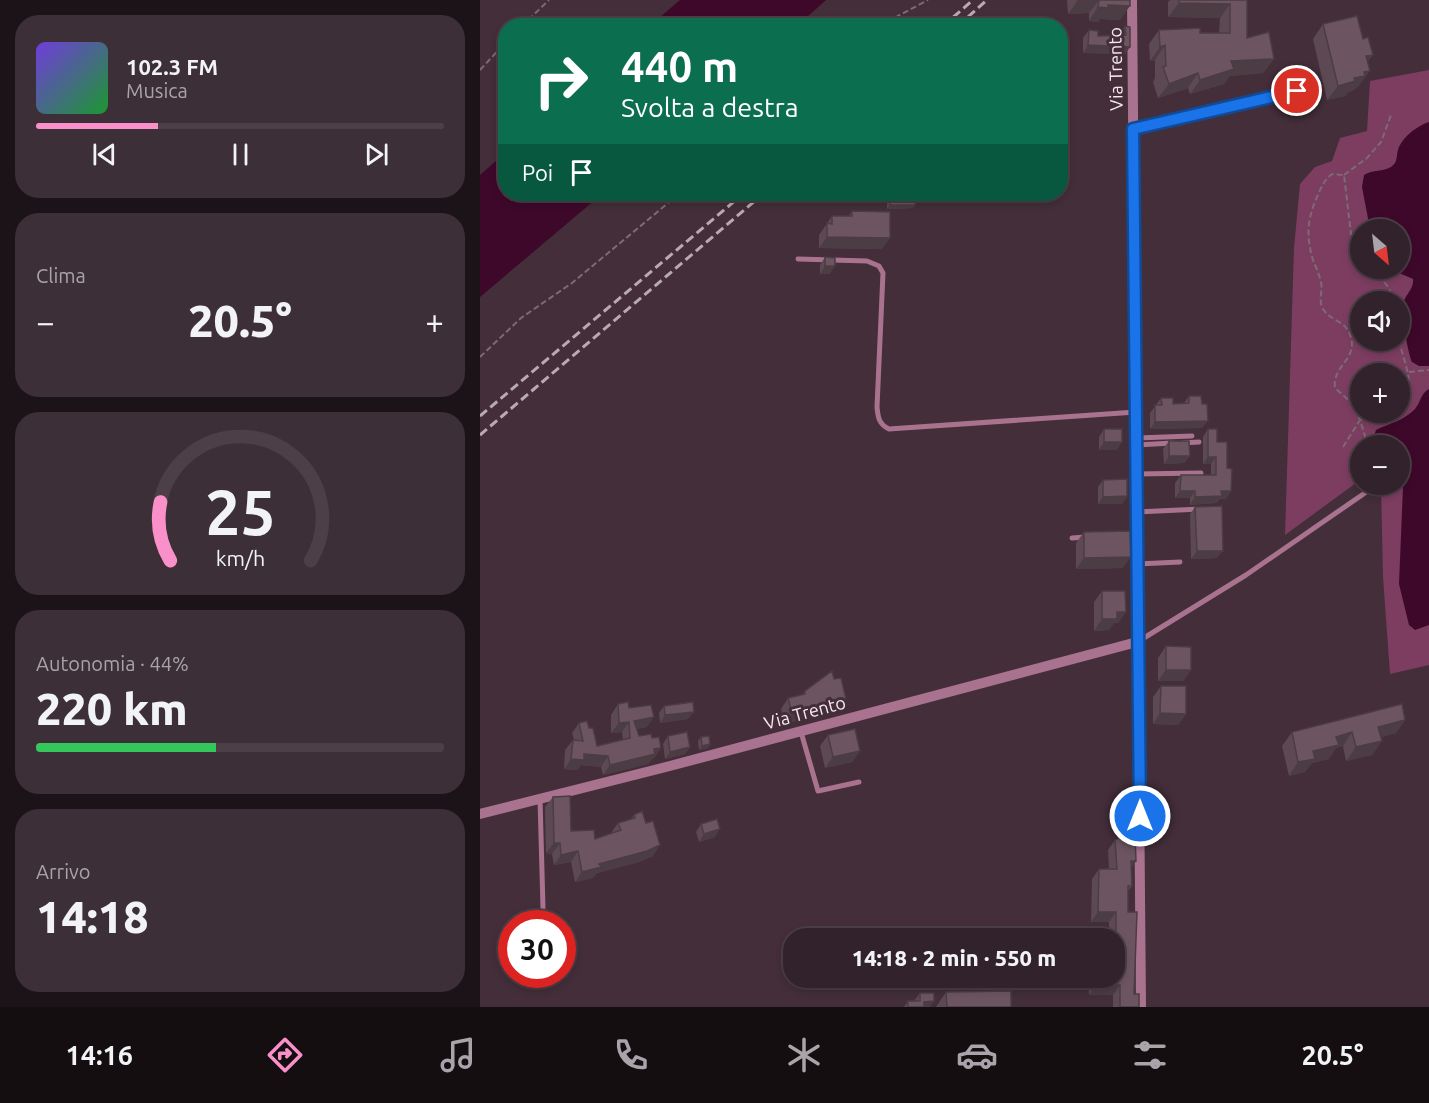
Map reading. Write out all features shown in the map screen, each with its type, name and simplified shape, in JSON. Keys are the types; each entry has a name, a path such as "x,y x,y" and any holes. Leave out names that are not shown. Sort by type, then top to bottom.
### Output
{"street":[{"name":"Via Trento","path":"1131,0 1136,412 1136,512 1131,537 1137,564 1141,1007"},
{"name":"Via Trento","path":"480,814 1137,642"}],"lane":[{"path":"1133,129 1317,86"},
{"path":"798,259 867,261 879,266 883,273 877,407 878,418 882,426 889,429 1136,412"},
{"path":"1136,442 1192,436"},
{"path":"1136,442 1198,442"},
{"path":"1136,474 1201,473"},
{"path":"1137,642 1246,575 1362,495"},
{"path":"1136,512 1212,509"},
{"path":"1072,538 1094,537"},
{"path":"1137,564 1180,562"},
{"path":"800,732 818,791 859,782"},
{"path":"540,799 543,908"}],"path":[{"path":"530,18 549,0"},
{"path":"894,18 928,0"},
{"path":"480,70 498,51"},
{"path":"1350,401 1335,388 1335,373 1348,357 1352,347 1351,337 1342,322 1328,315 1323,309 1322,288 1308,238 1310,215 1325,179 1332,174 1344,175 1366,158 1381,142 1391,116"},
{"path":"1344,175 1350,226"},
{"path":"480,357 521,318 572,283 671,201"},
{"path":"1410,372 1429,370"},
{"path":"1343,447 1358,423"}],"shaded area":[{"path":"680,0 826,0 806,18 659,18"},
{"path":"1429,70 1429,665 1390,674 1383,577 1381,495 1410,495 1410,435 1350,435 1350,487 1285,535 1294,248 1300,184 1315,167 1332,161 1340,138 1367,131 1370,81"},
{"path":"1429,122 1429,366 1419,366 1412,362 1409,351 1409,291 1413,282 1410,278 1410,219 1368,219 1362,187 1364,175 1385,170 1393,165 1406,136"},
{"path":"498,159 498,201 594,201 480,297 480,175"},
{"path":"1429,389 1429,625 1415,630 1409,625 1399,584 1403,495 1410,495 1410,435 1374,435 1376,430 1392,423 1410,423 1410,414"}],"building":[{"path":"1099,0 1130,0 1130,6 1098,7"},
{"path":"1179,0 1247,0 1247,38 1269,32 1274,59 1231,61 1234,69 1200,80 1198,73 1169,84 1163,67 1166,66 1165,45 1160,47 1159,30 1200,28 1200,33 1230,33 1230,4 1179,3"},
{"path":"1357,16 1363,39 1368,37 1373,55 1366,56 1370,71 1364,72 1365,76 1354,78 1355,81 1338,86 1323,24"},
{"path":"1125,26 1130,27 1130,47 1088,45 1089,30 1098,31 1098,36 1126,35"},
{"path":"890,201 915,201 915,205 890,205"},
{"path":"852,211 890,212 890,238 827,237 827,223 832,224 832,216 852,216"},
{"path":"825,257 835,258 835,266 825,266"},
{"path":"1189,396 1201,396 1202,404 1207,404 1208,421 1155,422 1155,405 1162,405 1161,398 1173,398 1173,404 1189,403"},
{"path":"1104,429 1122,429 1122,442 1104,442"},
{"path":"1208,429 1217,429 1217,442 1227,442 1227,468 1232,469 1231,491 1221,491 1222,496 1195,497 1195,491 1180,491 1181,475 1216,475 1216,457 1208,457"},
{"path":"1169,441 1189,441 1190,456 1169,456"},
{"path":"1127,479 1127,496 1103,497 1103,480"},
{"path":"1222,506 1223,551 1197,551 1195,507"},
{"path":"1130,531 1131,557 1084,558 1084,532"},
{"path":"1102,591 1125,591 1126,612 1117,612 1117,619 1102,619"},
{"path":"1166,646 1191,647 1191,670 1166,670"},
{"path":"832,671 834,679 841,678 846,699 792,713 788,698 805,694 805,691"},
{"path":"1161,686 1186,686 1186,714 1160,713"},
{"path":"628,702 629,708 651,705 654,717 634,721 639,736 651,734 652,738 659,737 661,748 654,749 655,754 610,765 608,756 584,754 584,760 571,759 573,740 583,741 579,723 587,721 589,728 593,728 597,746 630,738 629,722 619,723 618,704"},
{"path":"693,702 694,712 665,715 664,706"},
{"path":"1402,704 1405,720 1378,727 1382,741 1356,747 1352,732 1336,737 1339,745 1313,751 1315,759 1298,762 1292,732"},
{"path":"855,729 860,751 833,757 828,735"},
{"path":"687,732 690,747 670,752 668,736"},
{"path":"709,736 710,744 702,746 701,737"},
{"path":"570,796 571,831 594,830 595,839 621,830 618,823 635,818 634,815 642,811 646,823 653,821 660,845 647,851 599,864 601,867 582,872 578,851 561,855 560,843 554,843 553,797"},
{"path":"717,819 720,829 704,834 701,824"},
{"path":"1126,834 1135,834 1136,861 1131,861 1132,886 1128,886 1128,912 1137,912 1134,994 1139,994 1139,1007 1120,1007 1120,988 1125,988 1125,928 1116,928 1116,912 1098,912 1099,869 1117,869 1115,840"},
{"path":"1011,991 1011,1007 947,1007 946,992"},
{"path":"920,993 934,993 934,1001 924,1002 924,1007 908,1007 908,1001 920,1001"}],"railway":[{"path":"952,18 973,0"},
{"path":"967,18 987,0"},
{"path":"480,416 735,201"},
{"path":"480,435 755,201"}],"route":[{"path":"1140,816 1133,129 1297,91"}]}
